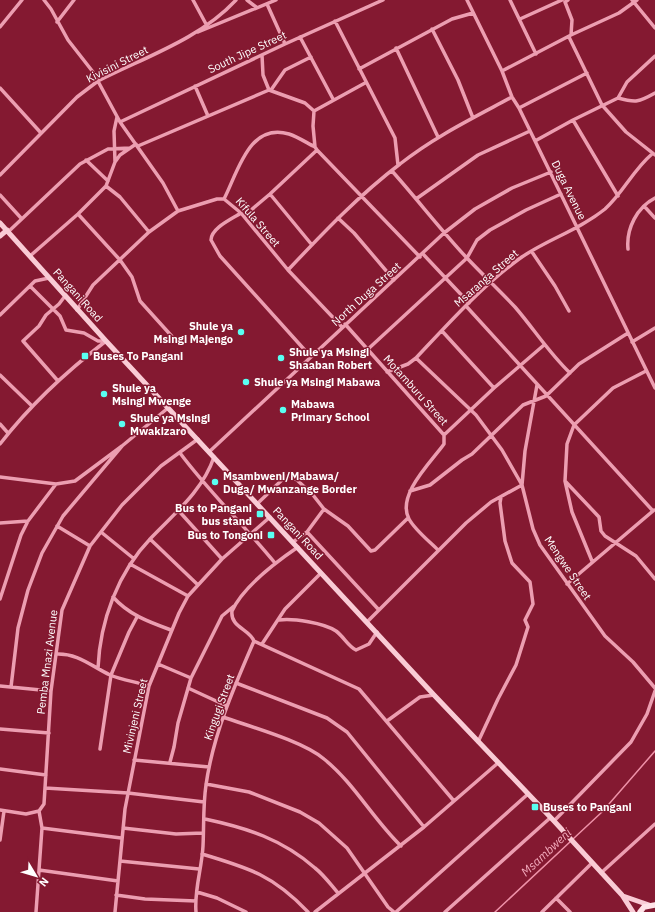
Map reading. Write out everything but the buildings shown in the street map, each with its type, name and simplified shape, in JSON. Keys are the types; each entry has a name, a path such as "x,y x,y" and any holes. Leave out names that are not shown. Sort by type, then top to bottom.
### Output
{"main road":[{"name":"Pangani Road","path":"0,223 77,310 434,695 622,895 633,912"},
{"path":"0,236 7,231"},
{"path":"622,895 653,905"},
{"path":"640,912 653,905"}],"street":[{"path":"0,27 22,0"},
{"path":"44,0 81,59 93,72 120,122 163,183 178,211"},
{"path":"193,0 206,24"},
{"name":"Kivisini Street","path":"0,176 77,97 98,81 186,37 206,24 236,0"},
{"path":"247,0 256,7"},
{"path":"186,37 276,0"},
{"name":"South Jipe Street","path":"120,122 262,54 383,0"},
{"name":"Duga Avenue","path":"467,0 502,71 512,97 519,108 655,388"},
{"path":"510,0 536,54"},
{"path":"547,0 549,5"},
{"path":"520,20 562,0"},
{"path":"568,0 565,2 572,20 570,36 602,105 626,132 654,155"},
{"path":"57,22 73,1"},
{"path":"502,71 619,13 634,1 655,28"},
{"path":"267,4 285,44"},
{"path":"359,69 452,19 473,13"},
{"path":"335,21 365,83 395,138 398,165"},
{"path":"432,29 458,80 473,118"},
{"path":"300,37 332,99"},
{"path":"396,48 438,138"},
{"path":"262,54 263,75 270,90 305,102 314,111"},
{"path":"535,141 618,98 627,82 655,56"},
{"path":"30,256 78,214 106,186 115,162 130,148 270,90 285,70 311,57"},
{"path":"519,108 586,73"},
{"path":"316,148 312,117 314,111 332,99 365,83"},
{"path":"195,86 208,116"},
{"path":"0,88 41,133"},
{"path":"618,98 634,102 640,101 655,93"},
{"path":"288,270 338,218 398,165 438,138 512,97"},
{"path":"115,162 113,148 114,123 117,117"},
{"path":"573,120 618,196"},
{"path":"416,199 478,155 530,131"},
{"path":"224,199 246,152 255,140 267,133 278,132 290,134 316,148 363,196 399,237 420,257"},
{"path":"7,231 58,183 86,160 100,152 113,148 130,148"},
{"path":"311,357 220,256 211,240 212,235 220,227 242,215 270,194 316,148"},
{"name":"Msaranga Street","path":"387,372 408,364 416,358 469,303 520,258 577,228 604,209 618,196 643,162 654,155"},
{"path":"86,160 108,181"},
{"path":"392,171 444,233 492,282 517,310 544,345 570,372"},
{"name":"North Duga Street","path":"209,452 444,233 475,209 512,188 550,172"},
{"path":"106,186 120,197 149,232"},
{"path":"270,194 312,245"},
{"path":"367,350 467,258 477,240 490,230 526,210 561,194"},
{"path":"0,195 22,218"},
{"path":"628,249 629,233 635,216 644,206 655,198"},
{"name":"Kifula Street","path":"77,310 94,285 149,232 178,211 217,199 224,199 242,215 288,270 344,326"},
{"path":"644,206 655,218"},
{"path":"78,214 120,260 132,277 140,301 177,342"},
{"path":"338,218 354,233 394,280"},
{"path":"532,252 555,286 569,311"},
{"path":"423,254 469,303"},
{"path":"0,315 35,281 49,278"},
{"path":"30,286 60,316 66,330 84,333 98,340 106,341"},
{"path":"58,381 23,341 39,326 46,315 65,296"},
{"path":"466,306 546,396 654,510 567,584"},
{"name":"Motamburu Street","path":"344,326 444,435 444,444 418,477 410,491 408,518"},
{"path":"632,342 655,328"},
{"path":"442,331 494,388"},
{"path":"410,491 430,485 472,454 493,436 523,405 546,396 570,372 585,360 628,334"},
{"path":"0,444 8,432 32,406 58,381 106,341"},
{"path":"444,435 494,388 544,345"},
{"path":"367,622 479,511 522,485 493,436 472,409 416,358"},
{"path":"592,562 572,512 565,481 567,444 574,425 613,388 646,371"},
{"path":"0,375 32,406"},
{"name":"Mengwe Street","path":"537,385 525,451 522,485 533,529 540,545 605,636 633,662 655,689"},
{"path":"0,477 56,484 75,481 122,446 168,408"},
{"path":"0,424 8,432"},
{"name":"Pemba Mnazi Avenue","path":"36,912 42,828 39,811 44,804 51,691 62,610 90,546 122,505 146,480 198,439"},
{"path":"11,687 18,628 28,590 42,553 62,516 122,446"},
{"path":"180,453 203,483 250,533 274,563"},
{"path":"98,668 99,650 113,597 133,558 203,483 214,457"},
{"path":"257,504 278,482 289,476 297,480 313,495 324,509 348,526 371,551 374,550 408,518 438,550"},
{"path":"565,481 600,517 601,531 615,543 636,556 655,579"},
{"path":"0,599 15,553 28,521 41,507 56,484"},
{"path":"478,742 516,665 528,627 525,620 533,600 530,582 516,569 508,552 500,503 501,497"},
{"path":"293,542 307,532 324,509"},
{"path":"178,510 222,559"},
{"name":"Mivinjeni Street","path":"116,912 116,895 122,828 149,686 171,630 188,596 197,584 222,559 270,517"},
{"path":"0,523 28,521"},
{"path":"57,526 90,546"},
{"path":"101,532 133,558"},
{"path":"307,532 379,610"},
{"path":"150,539 197,584"},
{"path":"170,762 178,723 191,678 222,616 234,606 274,563 298,547"},
{"path":"130,564 188,596"},
{"path":"262,644 275,622 279,620 284,609 321,573"},
{"path":"113,597 122,608 138,617 171,630"},
{"path":"234,606 232,615 234,621 254,642 262,644 359,689 454,802"},
{"path":"100,749 111,675 129,632 138,617"},
{"path":"279,620 295,619 330,628 337,632 350,647 356,650 369,644 377,632"},
{"name":"Kingugi Street","path":"196,912 196,892 202,854 205,819 204,802 209,767 223,717 254,642"},
{"path":"56,654 67,654 80,658 111,675 149,686"},
{"path":"158,664 191,678"},
{"path":"236,683 327,718 347,732 424,827"},
{"path":"0,686 51,691"},
{"path":"188,688 227,706"},
{"path":"445,912 552,820 631,742 647,714 655,689"},
{"path":"387,721 420,697 434,695"},
{"path":"223,717 307,748 324,758 345,780 371,813 401,846"},
{"path":"0,730 48,733"},
{"path":"134,760 142,762 170,762 209,767"},
{"path":"315,912 401,846 454,802 498,762"},
{"path":"0,768 46,775"},
{"path":"206,784 249,792 300,812 319,823 347,848 388,907 395,912 528,794"},
{"path":"45,788 128,794 204,802"},
{"path":"0,840 2,810 26,814 39,811"},
{"path":"205,819 244,828 273,839 317,869 338,893"},
{"path":"601,873 655,824"},
{"path":"42,828 121,838"},
{"path":"122,828 176,834 203,833"},
{"path":"202,854 247,867 271,879 297,900 308,912"},
{"path":"120,861 199,869"},
{"path":"542,912 592,863"},
{"path":"39,870 118,881"},
{"path":"196,892 217,898 246,912"},
{"path":"116,895 145,899 196,901"},
{"path":"556,898 570,912"}],"waterway":[{"name":"Msambweni","path":"573,839 602,812 655,751"},
{"name":"Msambweni","path":"495,912 571,841"}],"place":[{"name":"Shule ya Msingi Majengo","path":"241,332"},
{"name":"Buses To Pangani","path":"85,356"},
{"name":"Shule ya Msingi Shaaban Robert","path":"281,358"},
{"name":"Shule ya Msingi Mabawa","path":"246,382"},
{"name":"Shule ya Msingi Mwenge","path":"104,394"},
{"name":"Mabawa Primary School","path":"283,410"},
{"name":"Shule ya Msingi Mwakizaro","path":"122,424"},
{"name":"Msambweni/Mabawa/ Duga/ Mwanzange Border","path":"215,482"},
{"name":"Bus to Pangani bus stand","path":"260,514"},
{"name":"Bus to Tongoni","path":"271,535"},
{"name":"Buses to Pangani","path":"535,807"}]}
